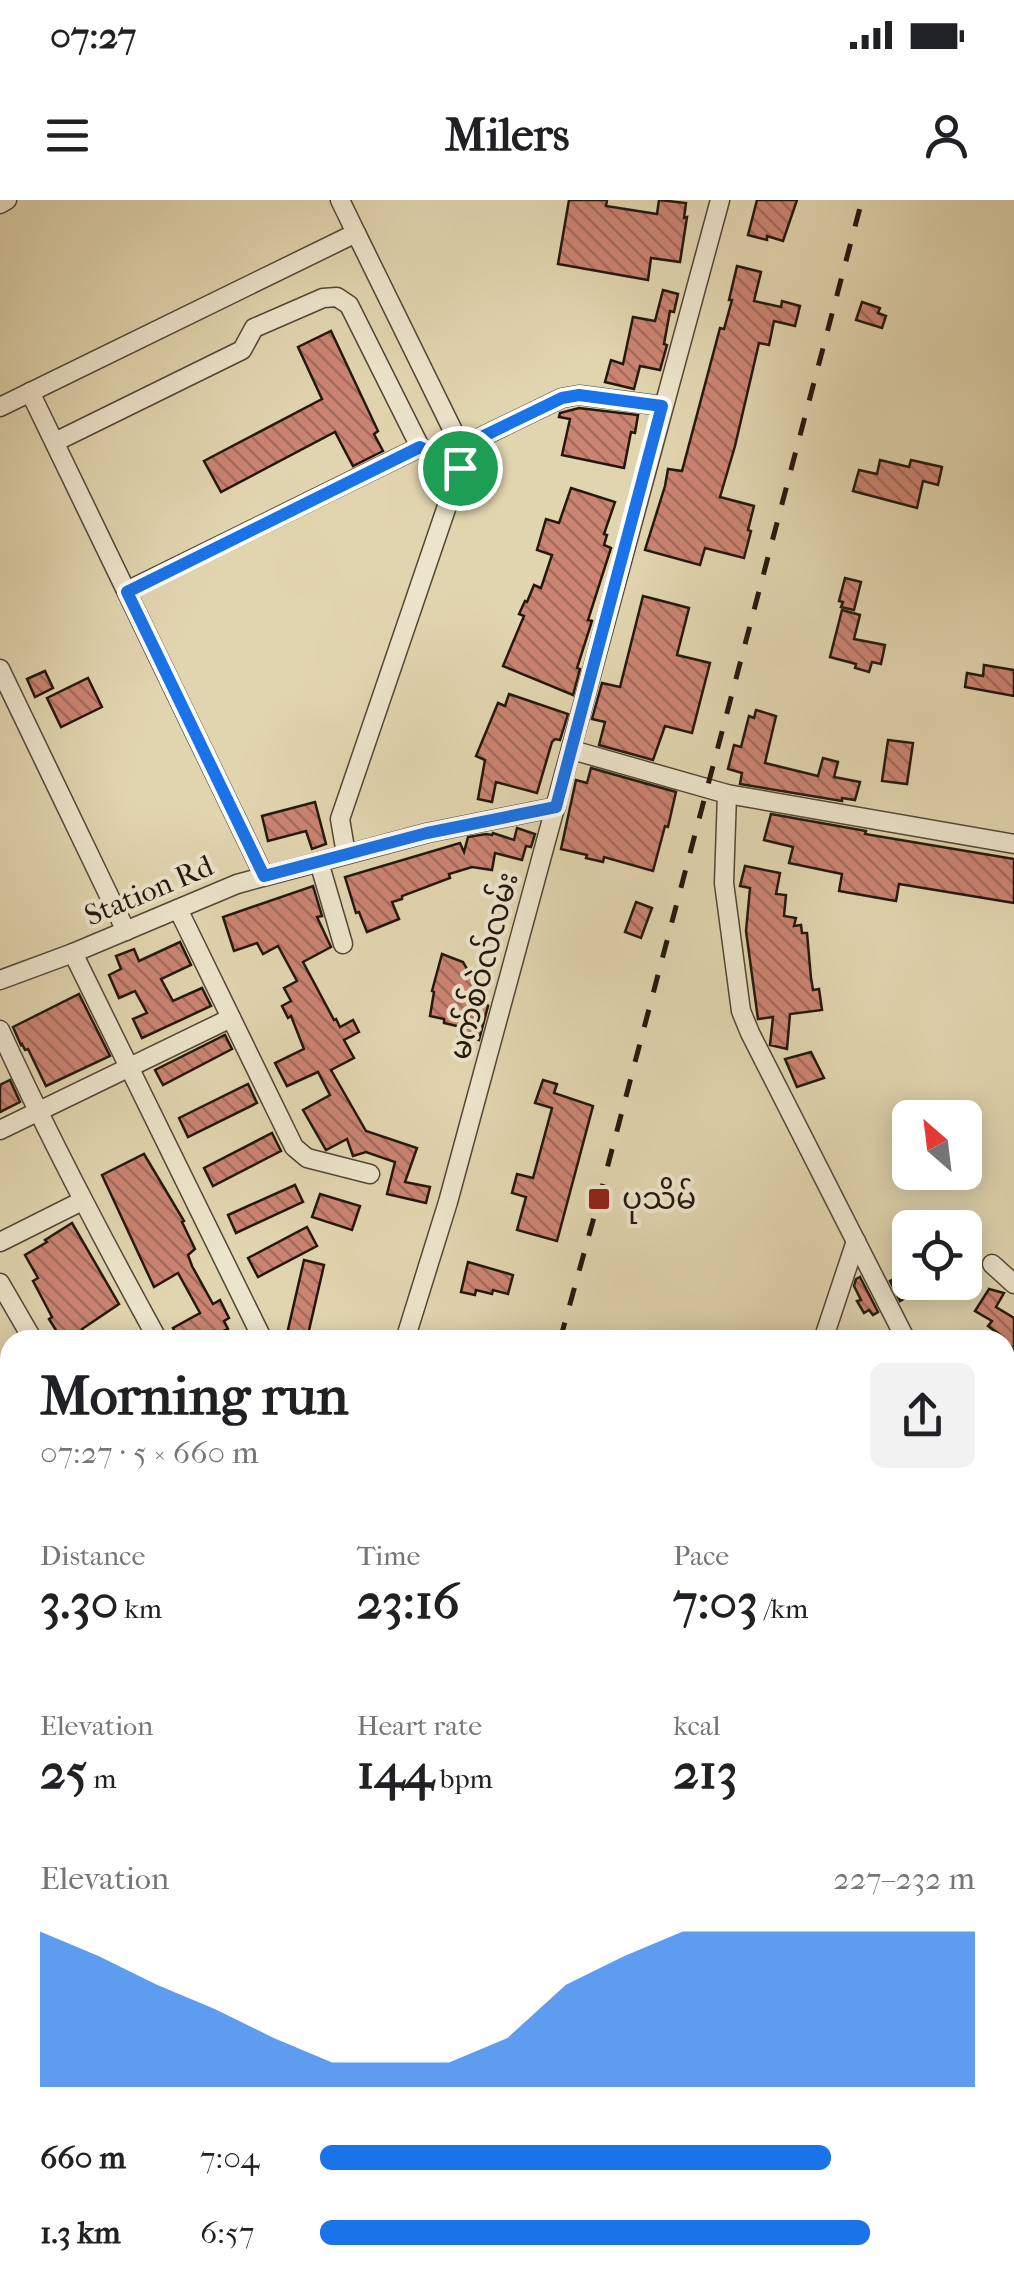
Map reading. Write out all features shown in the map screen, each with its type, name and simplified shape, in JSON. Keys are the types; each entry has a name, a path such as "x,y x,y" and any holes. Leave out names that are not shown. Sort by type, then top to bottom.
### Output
{"street":[{"path":"0,204 7,200"},
{"path":"340,200 461,447 460,468 340,819 346,854"},
{"name":"မက်စ်ဝဲလ်လမ်း","path":"408,1330 448,1202 720,200"},
{"path":"0,407 356,233"},
{"path":"55,442 242,350 254,328 323,298 337,297 349,305 420,447 460,468"},
{"path":"30,392 264,876"},
{"path":"461,447 562,398 579,395 662,406"},
{"path":"127,592 420,447"},
{"path":"0,669 126,931"},
{"path":"572,750 727,794 1014,844"},
{"path":"727,794 724,883 742,1011 901,1330"},
{"name":"Station Rd","path":"0,980 236,884 427,833 556,807"},
{"path":"319,862 344,944"},
{"path":"178,908 294,1147 307,1158 370,1174"},
{"path":"73,952 258,1330"},
{"path":"0,1130 231,1018"},
{"path":"0,1030 82,1200 153,1330"},
{"path":"0,1242 82,1200"},
{"path":"826,1330 856,1241"},
{"path":"992,1264 1014,1284"},
{"path":"0,1283 27,1330"}],"building":[{"path":"569,200 607,200 606,206 657,214 659,200 686,203 680,262 651,258 648,280 558,264"},
{"path":"757,200 797,200 783,241 748,235"},
{"path":"737,266 761,272 754,301 781,307 782,301 800,306 795,326 774,321 769,345 759,343 720,497 754,506 744,558 705,548 700,565 645,550 668,469 682,471 720,328 724,329 732,300"},
{"path":"663,290 678,294 674,312 670,311 660,370 640,366 634,389 605,382 611,360 623,364 633,317 655,321"},
{"path":"862,302 880,308 878,313 886,316 882,328 856,320"},
{"path":"331,331 378,431 374,434 383,451 353,466 335,432 221,492 204,461 322,399 298,347"},
{"path":"579,408 638,415 624,468 562,455 570,419 559,417 560,413"},
{"path":"880,460 909,467 911,460 942,467 938,485 923,481 917,508 853,491 859,470 877,474"},
{"path":"571,488 615,502 604,534 604,545 611,548 588,620 592,621 573,695 503,666 524,616 519,614 534,585 541,588 552,555 537,550 546,519 559,523"},
{"path":"845,578 861,582 854,610 841,607 843,602 839,601"},
{"path":"643,596 689,608 677,655 710,663 692,733 665,726 653,760 599,745 605,722 592,719 602,683 620,687"},
{"path":"842,610 860,615 854,639 885,645 881,664 872,662 869,672 830,657"},
{"path":"984,665 1014,670 1014,696 965,687 967,673 983,676"},
{"path":"45,671 53,688 35,697 27,679"},
{"path":"88,678 102,707 61,727 47,698"},
{"path":"509,694 568,714 560,740 552,742 537,793 496,782 492,802 478,799 485,760 476,756 498,703 505,706"},
{"path":"756,710 776,716 765,763 818,776 823,758 838,762 834,777 860,782 855,800 740,784 742,773 728,769 734,745 741,747 749,716 754,718"},
{"path":"888,740 913,743 907,784 882,781"},
{"path":"591,768 676,792 653,871 561,849 576,780 587,783"},
{"path":"315,802 326,844 312,849 306,831 268,841 262,816"},
{"path":"771,814 1014,859 1014,903 899,884 896,901 839,891 842,874 789,863 793,847 764,840"},
{"path":"517,828 535,834 522,860 495,853 492,870 472,867 449,874 450,878 392,902 399,919 367,932 359,912 356,913 345,877 460,843 464,852 468,837 493,833 514,840"},
{"path":"745,866 780,873 776,894 786,895 784,916 796,918 794,926 801,925 802,933 807,933 813,990 819,989 822,1010 790,1014 787,1049 770,1045 773,1017 758,1019 746,931 750,888 740,886"},
{"path":"313,886 322,916 317,917 331,947 303,962 334,1020 340,1027 353,1020 359,1032 344,1040 354,1058 331,1070 366,1131 417,1148 405,1182 430,1187 426,1203 387,1194 395,1162 366,1152 353,1156 347,1139 326,1150 303,1110 330,1095 318,1072 287,1086 275,1063 304,1049 291,1016 288,1018 282,1006 291,1001 284,988 297,981 278,946 263,954 257,943 234,951 223,917"},
{"path":"636,902 652,908 641,938 625,932"},
{"path":"180,942 191,965 161,979 173,1001 202,988 211,1006 142,1038 133,1019 147,1013 135,991 119,998 109,975 121,969 116,956 134,949 139,961"},
{"path":"442,954 463,962 488,1006 479,1040 459,1036 461,1027 430,1016"},
{"path":"79,994 110,1056 46,1086 13,1027"},
{"path":"225,1035 232,1049 163,1085 155,1070"},
{"path":"811,1052 824,1078 797,1087 785,1059"},
{"path":"10,1080 20,1102 0,1112 0,1085"},
{"path":"543,1080 557,1084 554,1093 593,1106 557,1241 517,1230 526,1197 512,1193 517,1174 533,1178 552,1108 535,1103"},
{"path":"248,1084 257,1103 188,1137 179,1118"},
{"path":"272,1133 281,1151 213,1186 204,1168"},
{"path":"144,1154 184,1221 195,1249 188,1255 192,1266 213,1304 220,1300 229,1318 224,1321 228,1329 174,1330 200,1313 178,1273 154,1287 102,1175"},
{"path":"295,1185 303,1202 236,1233 228,1215"},
{"path":"320,1194 360,1206 352,1230 312,1217"},
{"path":"72,1223 119,1304 83,1330 56,1330 33,1281 38,1278 25,1255"},
{"path":"307,1227 317,1246 258,1277 248,1258"},
{"path":"304,1260 324,1265 309,1330 288,1330"},
{"path":"468,1262 513,1275 508,1294 493,1290 492,1294 461,1292"},
{"path":"860,1277 878,1312 873,1315 869,1310 864,1313 857,1301 861,1300 854,1286"},
{"path":"989,1289 1004,1293 996,1307 1014,1318 1014,1330 993,1330 988,1326 992,1321 975,1311"}],"railway":[{"path":"563,1330 862,200"}],"place":[{"name":"ပုသိမ်","path":"599,1199"}],"route":[{"path":"599,396 662,406 556,807 427,833 264,876 127,592 420,447 460,468 461,447 562,398 599,396"}]}
